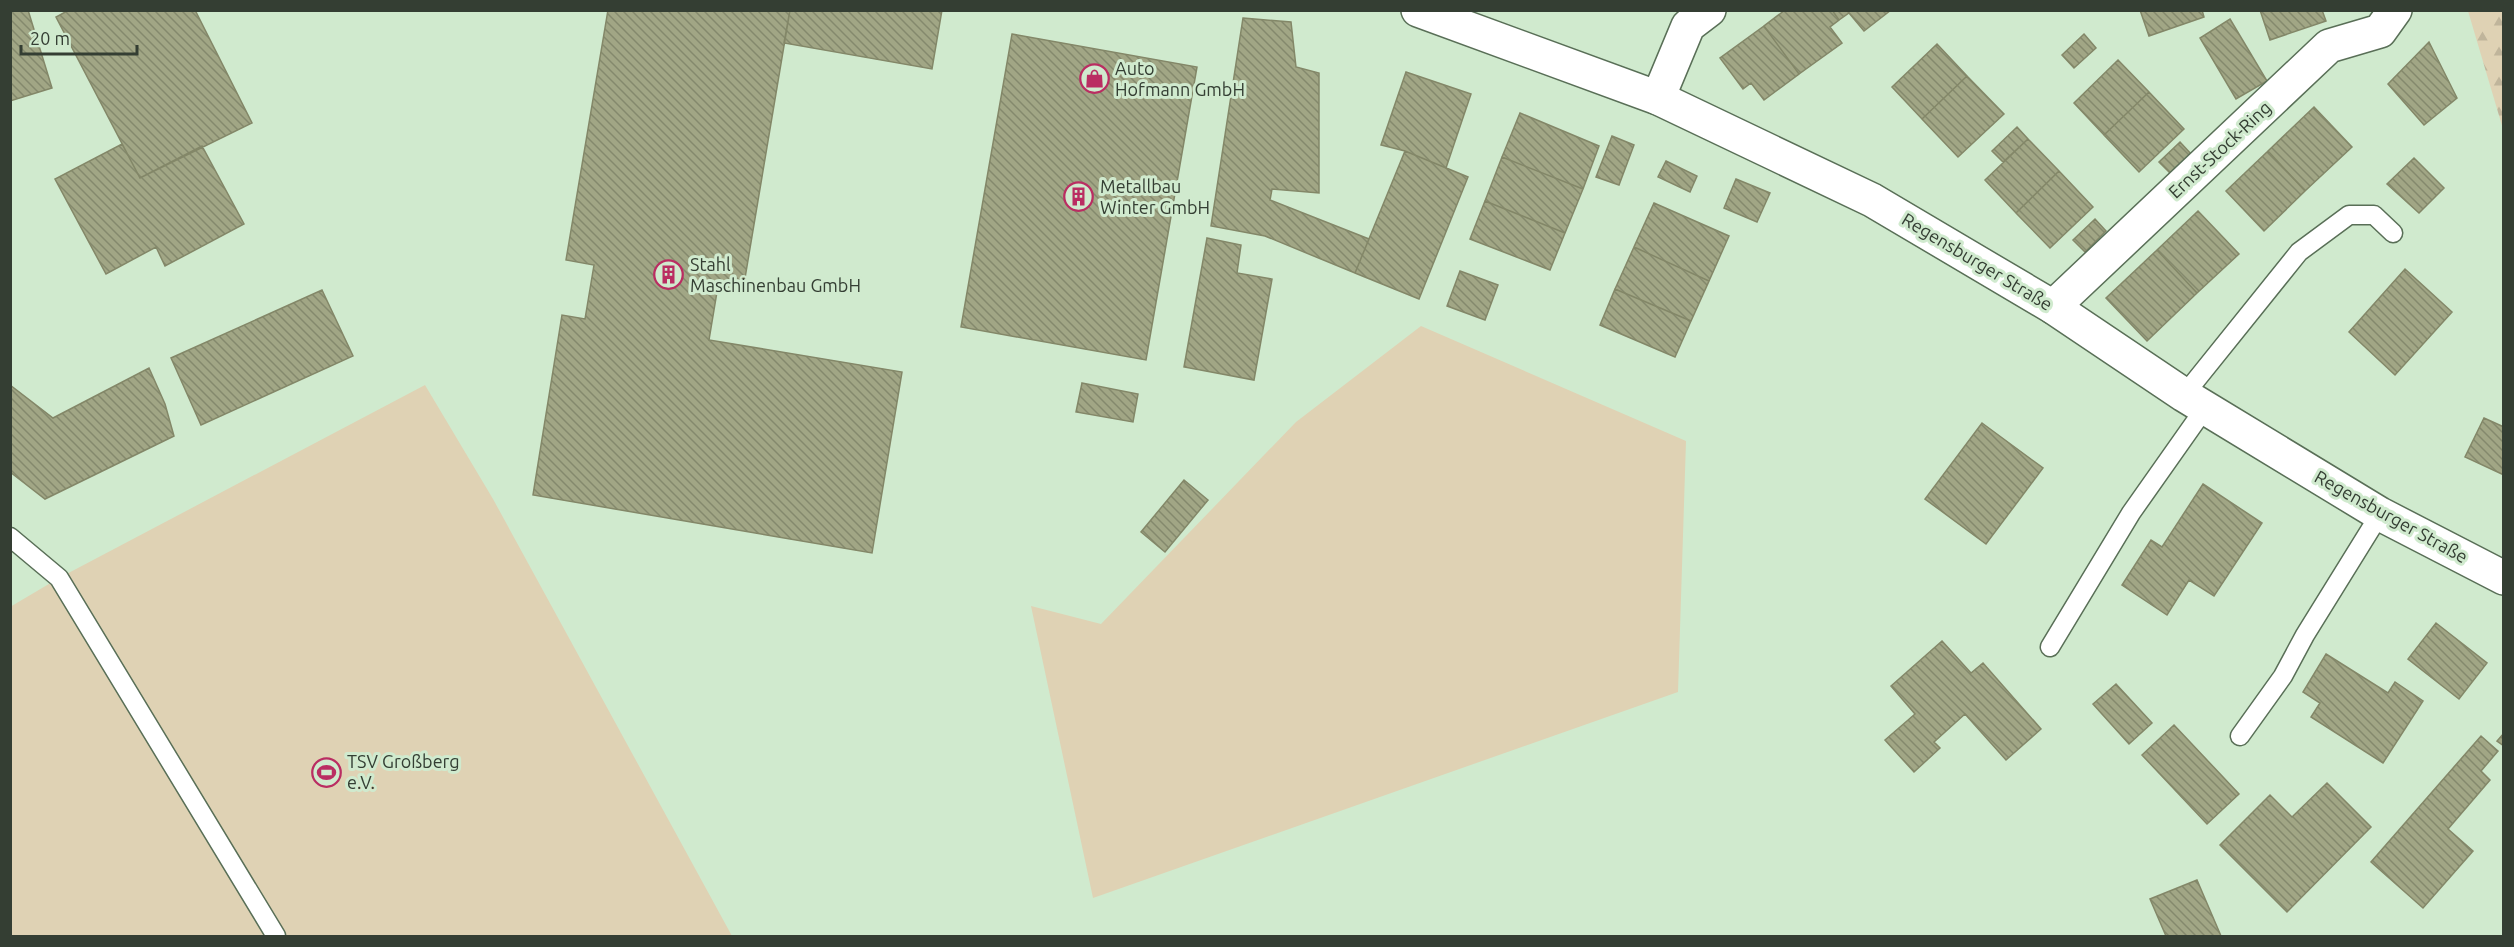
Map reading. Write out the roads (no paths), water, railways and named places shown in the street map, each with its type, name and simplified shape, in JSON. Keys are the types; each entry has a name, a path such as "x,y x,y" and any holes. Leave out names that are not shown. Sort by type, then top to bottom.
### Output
{"street":[{"name":"Regensburger Straße","path":"1418,10 1658,98 1872,200 2053,307 2194,402 2380,514 2504,578"},
{"path":"1658,98 1688,26 1709,10"},
{"name":"Ernst-Stock-Ring","path":"2053,307 2329,46 2380,31 2395,10"}],"lane":[{"path":"2050,647 2131,513 2194,402 2300,252 2349,215 2374,216 2393,233"},
{"path":"2240,736 2283,676 2305,635 2380,514"},
{"path":"10,537 59,578 276,936"}],"place":[{"name":"Auto Hofmann GmbH","path":"1094,79"},
{"name":"Metallbau Winter GmbH","path":"1079,197"},
{"name":"Stahl Maschinenbau GmbH","path":"669,275"},
{"name":"TSV Großberg e.V.","path":"326,772"}]}
